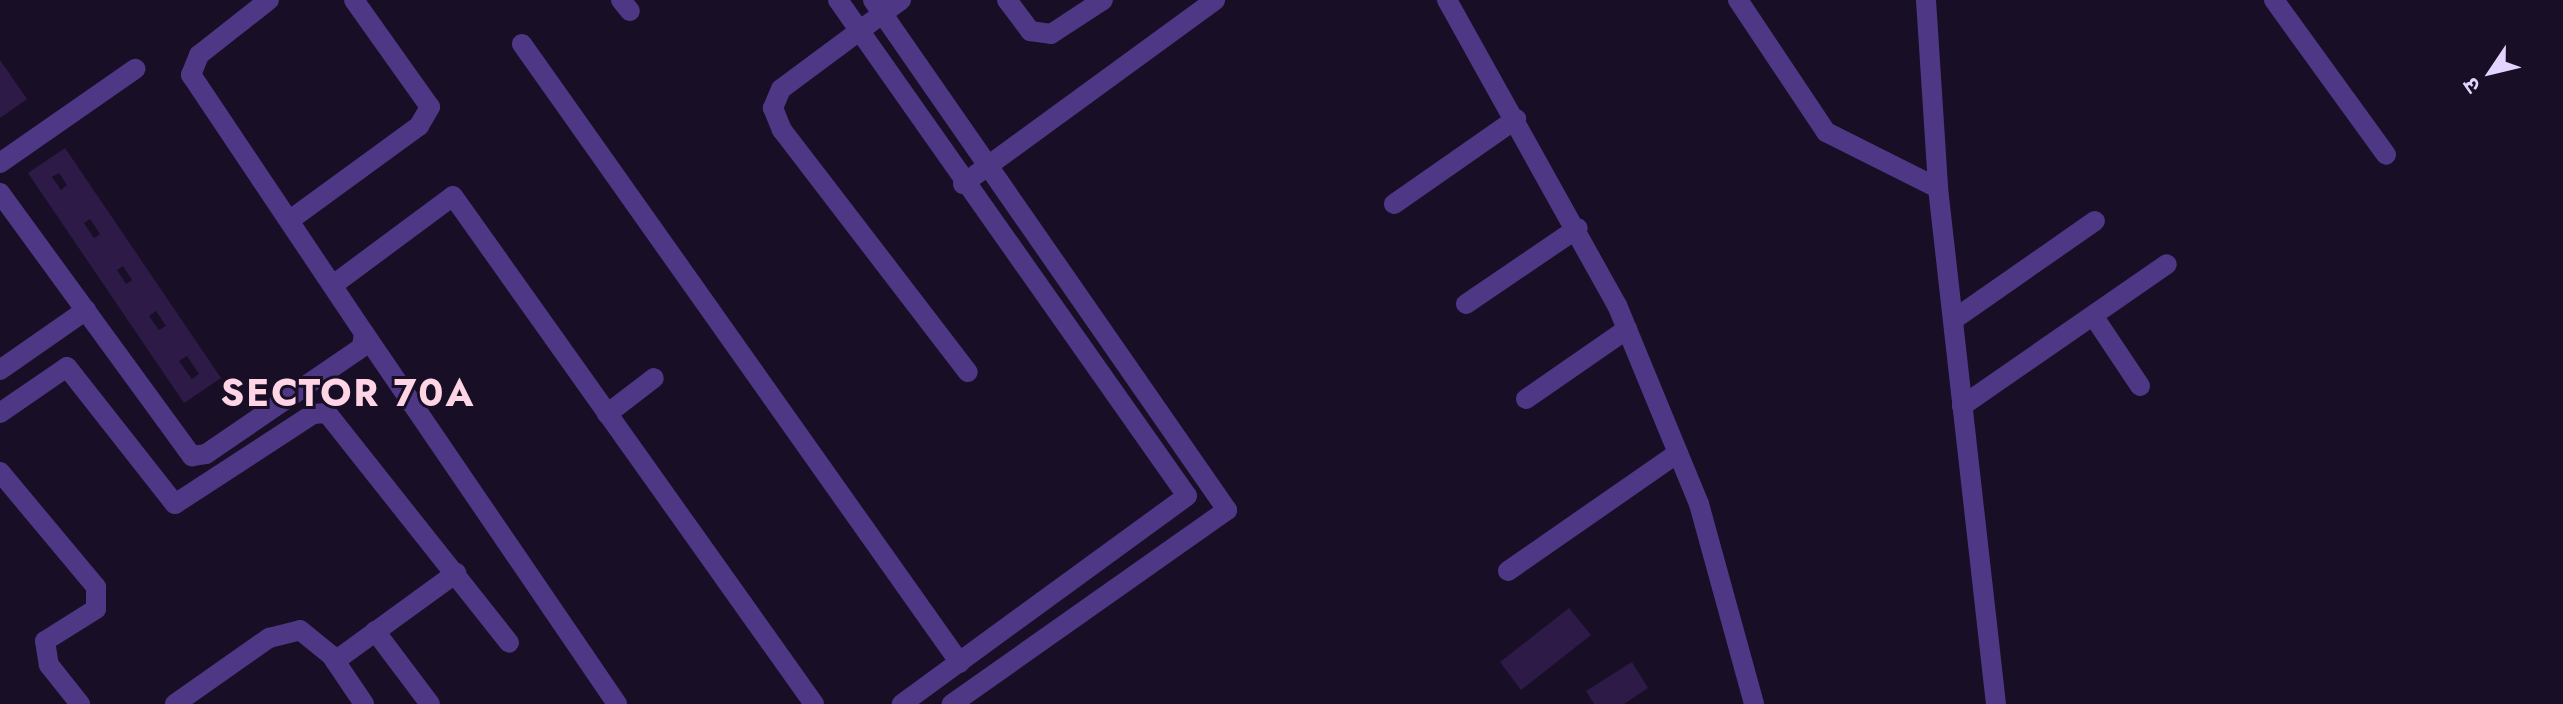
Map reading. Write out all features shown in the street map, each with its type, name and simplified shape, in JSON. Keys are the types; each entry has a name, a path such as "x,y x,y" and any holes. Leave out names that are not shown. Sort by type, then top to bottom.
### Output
{"street":[{"path":"269,0 199,55 191,75 617,704"},
{"path":"290,220 419,126 430,107 354,0"},
{"path":"838,0 963,184 1187,496 902,704"},
{"path":"901,0 877,6 857,28 781,89 777,121 968,372"},
{"path":"1007,0 1030,31 1051,34 1103,0"},
{"path":"963,184 1215,0"},
{"path":"1447,0 1578,228 1627,329 1678,453 1754,704"},
{"path":"1738,0 1826,132 1938,188"},
{"path":"1926,0 1938,188 1996,704"},
{"path":"2274,0 2386,155"},
{"path":"877,6 1227,510 952,704"},
{"path":"522,44 960,663"},
{"path":"0,163 135,69"},
{"path":"1394,204 1516,119"},
{"path":"0,193 192,456 206,454 362,347 364,333"},
{"path":"333,285 453,196 814,704"},
{"path":"1953,320 2095,221"},
{"path":"1466,304 1578,228"},
{"path":"1962,406 2167,264"},
{"path":"0,370 86,310"},
{"path":"2094,317 2140,386"},
{"path":"1526,399 1627,329"},
{"path":"0,413 67,367 175,504 313,414 327,413 509,643"},
{"path":"607,414 654,378"},
{"path":"1508,571 1678,453"},
{"path":"0,472 96,587 96,609 45,641 49,665 80,704"},
{"path":"335,661 456,573"},
{"path":"175,704 284,630 315,637 364,704"},
{"path":"375,631 430,704"}],"building":[{"path":"0,60 27,99 0,118"},
{"path":"65,148 221,378 184,403 28,173","holes":["59,173 67,185 61,190 52,177","90,219 100,234 94,238 84,223","123,266 132,280 126,284 117,270","156,311 166,326 159,330 149,316","187,356 199,374 192,379 179,361"]},
{"path":"1569,608 1591,635 1521,690 1500,662"},
{"path":"1632,662 1648,688 1624,704 1594,704 1586,691"}],"district":[{"name":"SECTOR 70A","path":"348,393"}]}
